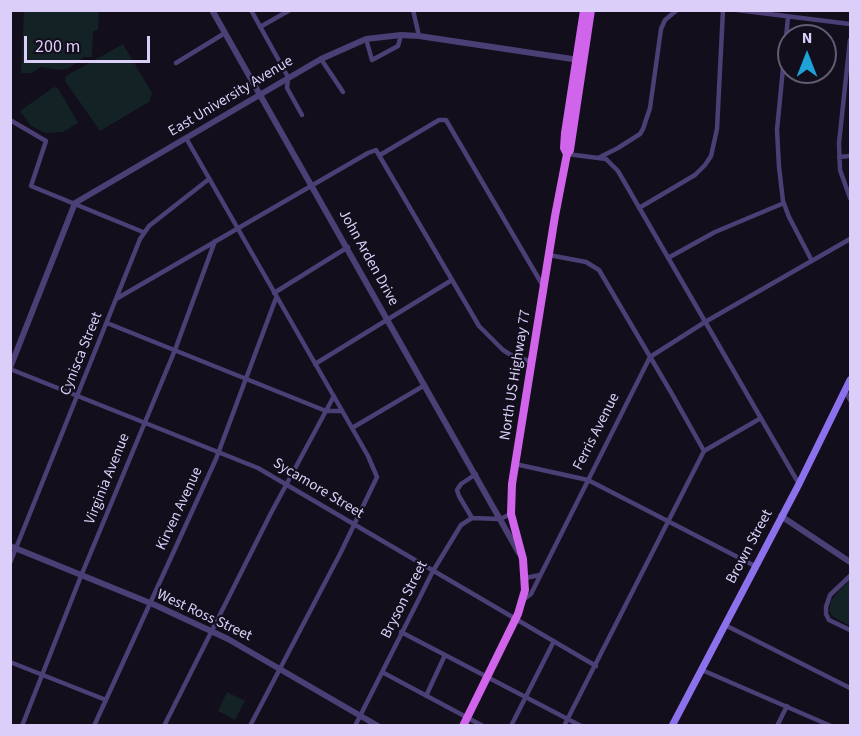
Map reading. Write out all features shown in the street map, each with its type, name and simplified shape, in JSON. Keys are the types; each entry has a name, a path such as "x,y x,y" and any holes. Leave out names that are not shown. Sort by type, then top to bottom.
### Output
{"main road":[{"name":"North US Highway 77","path":"580,60 584,10"},
{"name":"North US Highway 77","path":"523,600 525,578 523,559 511,514 511,495 567,154 564,148 591,10"},
{"name":"Brown Street","path":"672,726 799,484 850,381"},
{"name":"Ferris Avenue","path":"463,726 516,619 523,600"}],"street":[{"name":"John Arden Drive","path":"212,10 500,519"},
{"path":"251,10 288,77 287,88 302,115"},
{"path":"260,27 290,10"},
{"path":"413,10 419,36"},
{"path":"598,158 618,148 644,129 650,108 661,29 665,20 677,10"},
{"path":"639,208 695,174 711,156 717,129 723,10"},
{"path":"737,10 850,24"},
{"path":"788,17 777,130 779,166 784,203 812,261"},
{"path":"176,63 225,33"},
{"path":"366,39 372,60 398,46 400,35"},
{"name":"East University Avenue","path":"75,203 321,58 366,39 400,35 419,36 580,60"},
{"path":"850,40 848,87 839,157 843,180 850,198"},
{"path":"321,58 343,93"},
{"path":"380,155 442,119 448,123 544,288"},
{"path":"10,120 46,141 31,186 143,232"},
{"path":"186,138 352,428 375,470 376,479 250,726"},
{"path":"116,299 376,150 479,326 488,337 511,355 532,362"},
{"path":"567,154 606,159 612,164 799,484"},
{"path":"839,157 850,156"},
{"name":"Cynisca Street","path":"10,563 13,547 78,396 143,232 209,179"},
{"path":"10,368 75,203"},
{"path":"668,258 715,232 784,203"},
{"path":"650,357 705,322 850,239"},
{"name":"Virginia Avenue","path":"22,726 144,421 175,350 215,241"},
{"path":"275,295 348,247"},
{"path":"549,255 586,262 599,270 704,451"},
{"path":"315,364 452,280"},
{"name":"Kirven Avenue","path":"94,726 219,451 275,295"},
{"path":"107,323 326,411 342,411"},
{"name":"Ferris Avenue","path":"523,600 530,597 650,357"},
{"name":"Sycamore Street","path":"10,368 258,468 596,666"},
{"path":"352,428 426,385"},
{"path":"845,391 850,400"},
{"path":"164,726 334,396"},
{"path":"564,726 704,451 761,418"},
{"path":"515,464 588,480 755,566"},
{"path":"476,474 461,484 458,490 472,518 500,519 511,514"},
{"path":"781,516 850,562"},
{"name":"Bryson Street","path":"355,726 432,571 461,525 472,518"},
{"path":"500,519 523,559"},
{"name":"West Ross Street","path":"13,547 149,603 246,648 378,726"},
{"path":"525,578 540,575"},
{"path":"850,576 830,594 826,614 829,620 850,630"},
{"path":"725,625 850,688"},
{"path":"401,633 581,726"},
{"path":"511,726 554,641"},
{"path":"426,696 445,655"},
{"path":"10,662 106,700"},
{"path":"702,670 831,726"},
{"path":"382,672 483,726"},
{"path":"777,726 787,706"}],"shaded area":[{"path":"24,11 99,11 98,30 93,31 92,57 84,57 69,68 60,70 41,67 32,73 21,73"},
{"path":"123,44 152,93 149,102 100,131 65,81 66,76"},
{"path":"54,87 58,88 78,123 63,132 46,133 31,126 20,111"},
{"path":"850,579 850,626 832,616 829,611 831,600"},
{"path":"227,692 245,701 235,720 218,711"}]}
